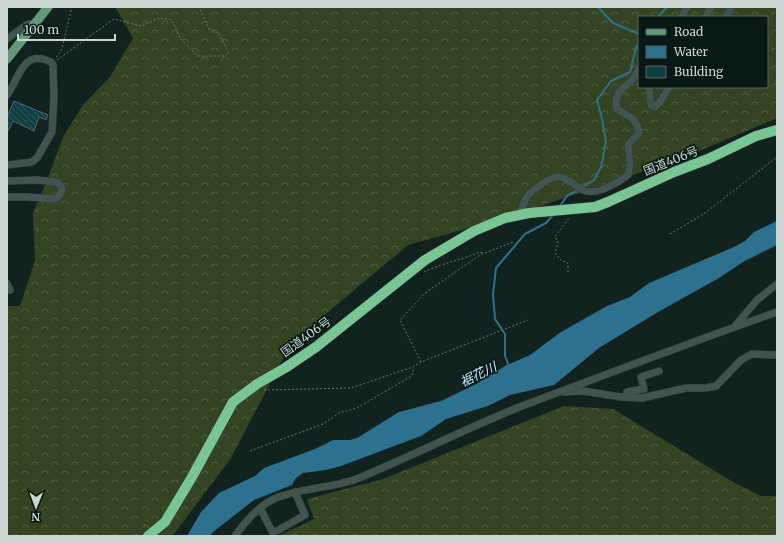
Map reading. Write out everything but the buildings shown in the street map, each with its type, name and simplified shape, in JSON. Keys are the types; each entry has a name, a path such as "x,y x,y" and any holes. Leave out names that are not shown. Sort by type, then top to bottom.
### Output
{"highway":[{"name":"国道406号","path":"148,536 165,522 192,477 233,402 316,347 425,260 474,231 505,218 524,214 571,213 608,202 674,172 708,159 756,136 777,130"}],"main road":[{"path":"7,59 48,7"}],"street":[{"path":"682,16 687,7"},
{"path":"706,16 711,7"},
{"path":"7,39 28,24 34,24"},
{"path":"7,95 17,76 29,60 44,58 51,62 53,65 54,93 52,132 37,158 32,162 7,165"},
{"path":"524,214 528,196 553,177 558,176 568,179 584,190 596,191 613,186 628,175 630,166 628,144 639,132 638,126 633,119 617,110 616,100 619,92 633,79 638,70"},
{"path":"649,88 651,105 655,107 660,102 668,88"},
{"path":"7,181 37,180 57,182 61,186 62,191 58,198 54,199 7,197"},
{"path":"733,328 757,300 777,284"},
{"path":"236,536 242,527 260,508 274,499 295,492 347,482 359,478 522,406 597,377 777,312"},
{"path":"559,392 582,391 642,398 686,388 706,388 716,386 748,355 777,355"},
{"path":"626,397 627,392 644,389 641,377 659,371"},
{"path":"260,508 274,533 305,515 295,492"}],"path":[{"path":"51,62 60,53 72,7"},
{"path":"51,62 59,59 114,19 141,26 160,18 172,20 180,38 196,56 224,56 229,53 219,34 209,29 199,7"},
{"path":"670,234 705,213 777,157"},
{"path":"568,272 567,262 562,261 555,253 558,242 555,237 571,213"},
{"path":"421,362 400,320 425,293 484,253 513,242"},
{"path":"425,272 480,252 484,253"},
{"path":"262,390 352,388 413,367 421,362 528,320"},
{"path":"250,451 323,424 339,413 358,408 410,376 413,373 413,367"}],"green space":[{"path":"115,7 777,7 777,118 683,158 505,218 408,245 291,343 231,458 174,534 168,536 7,536 7,306 20,306 35,260 33,213 63,137 83,105 110,77 133,38"},
{"path":"564,406 613,409 733,482 761,496 777,496 777,536 278,536 314,519 307,499 383,479"}],"water":[{"path":"777,221 777,245 743,262 719,278 658,312 599,348 554,385 510,395 488,406 446,419 421,436 341,466 326,470 303,473 296,478 292,485 254,500 210,536 187,536 201,512 219,493 255,476 264,468 315,449 333,440 350,440 357,438 399,412 441,401 476,384 505,366 530,355 561,332 607,306 630,297 649,283 734,247 745,241 754,232"}],"waterway":[{"path":"598,7 613,23 638,34"},
{"path":"659,16 667,7"},
{"path":"582,187 594,180 601,167 606,142 597,100 611,81 630,72 638,45"},
{"path":"559,207 568,195 578,190"},
{"path":"509,366 505,356 505,334 495,319 493,294 496,268 525,234 546,223 553,215"}],"water label":[{"name":"裾花川","path":"478,374"}]}
